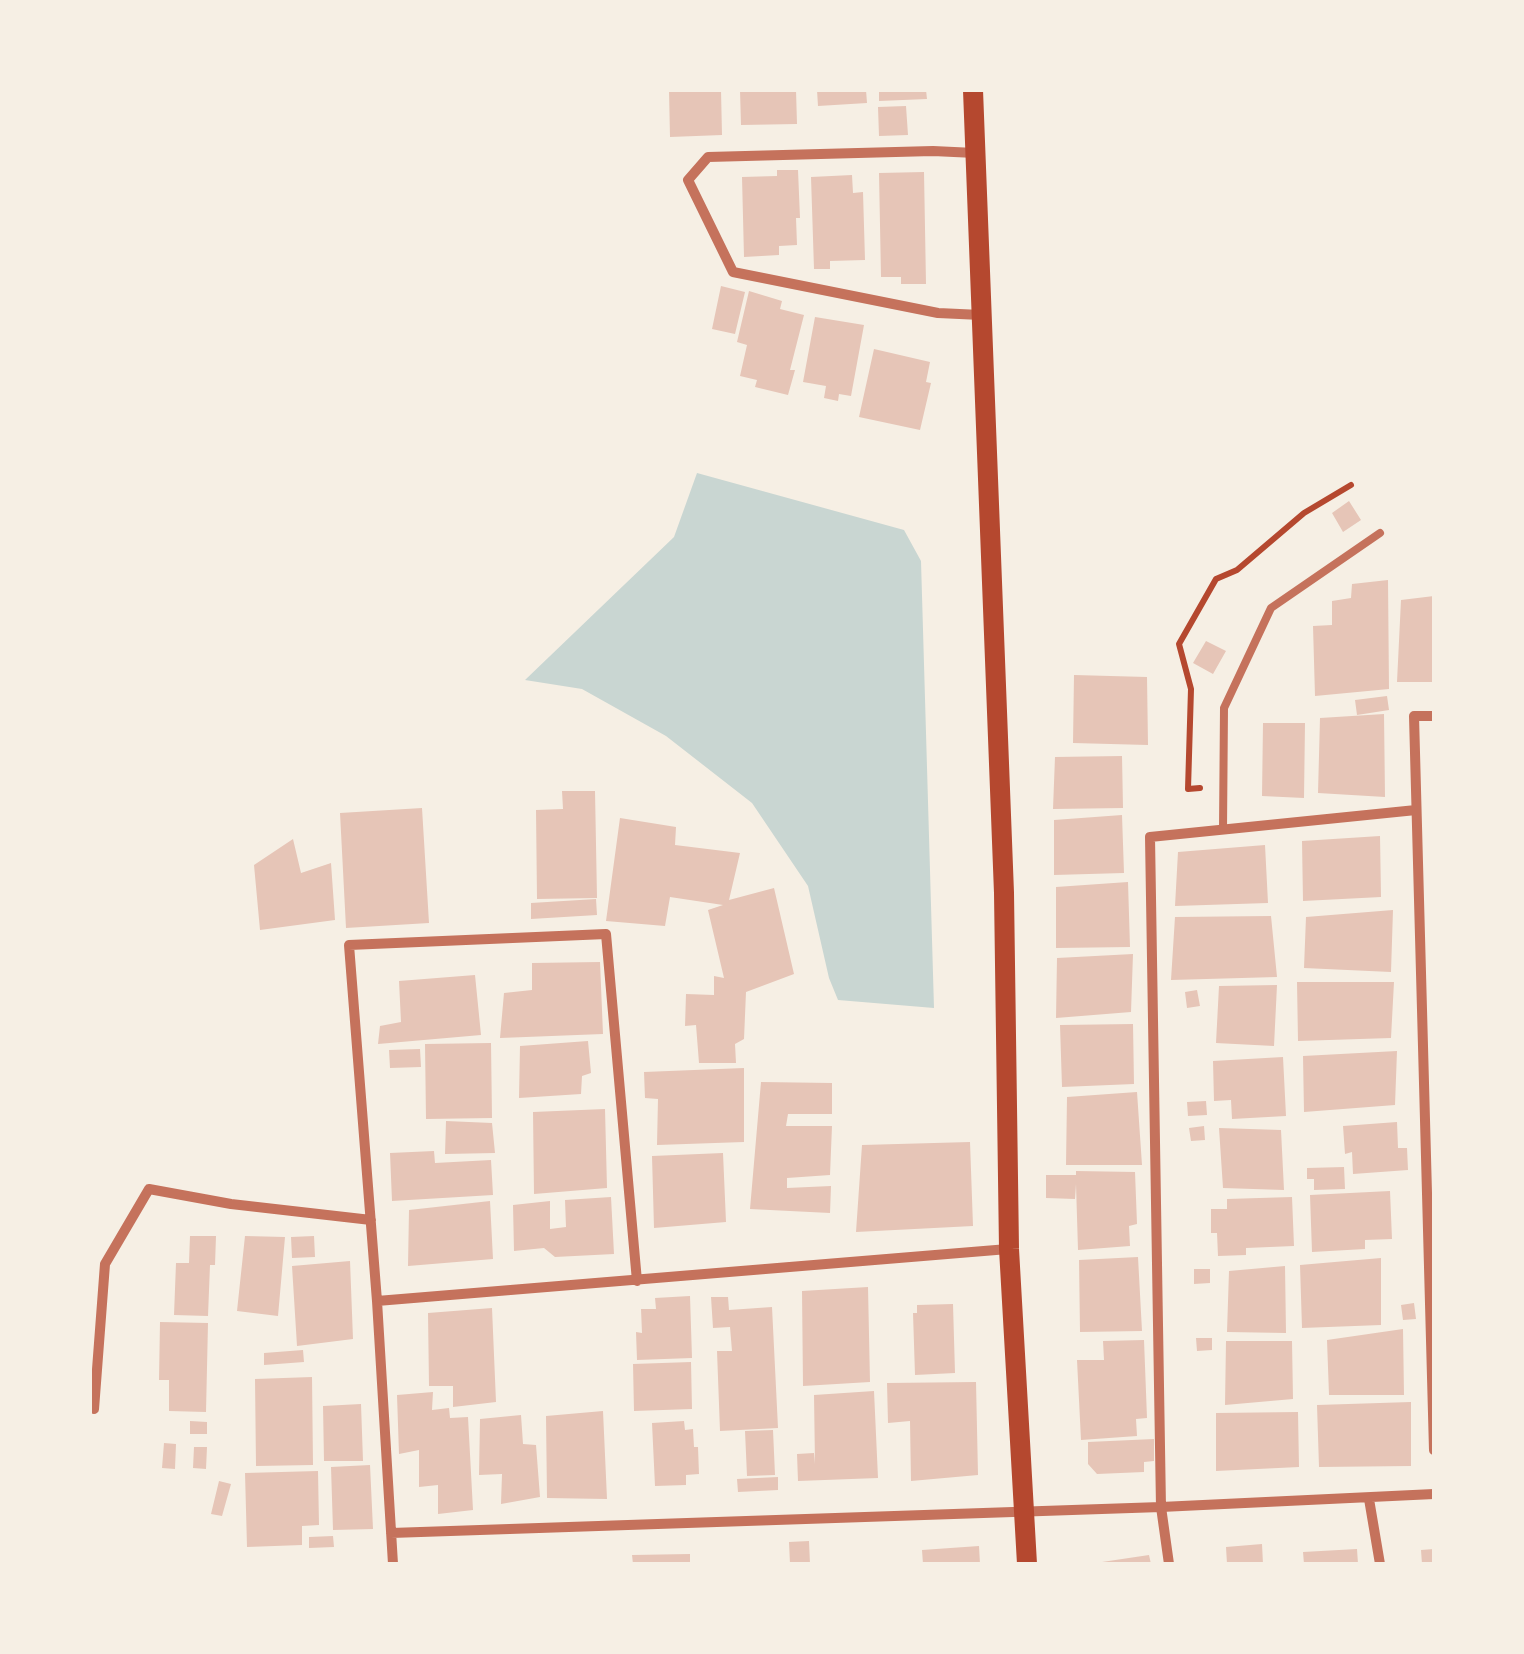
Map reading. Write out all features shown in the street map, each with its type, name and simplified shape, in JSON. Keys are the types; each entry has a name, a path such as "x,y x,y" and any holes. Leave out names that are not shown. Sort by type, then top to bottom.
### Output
{"main road":[{"path":"973,90 1004,893 1009,1249 1027,1564"}],"street":[{"path":"976,153 932,150 708,157 688,180 733,272 938,313 982,315"},
{"path":"1434,716 1414,716 1430,1109 1434,1450"},
{"path":"1169,1564 1161,1508 1150,837 1416,810"},
{"path":"393,1564 378,1301 350,945 606,934 637,1281"},
{"path":"94,1409 104,1264 149,1189 231,1204 370,1220"},
{"path":"378,1301 1009,1249"},
{"path":"391,1533 1161,1508 1434,1494"},
{"path":"1370,1498 1380,1564"}],"lane":[{"path":"1223,829 1224,708 1271,608 1380,533"}],"path":[{"path":"1188,789 1191,689 1178,644 1216,579 1237,570 1304,513 1351,485"}],"shaded area":[{"path":"697,473 904,530 921,561 934,1008 838,1000 829,978 808,886 752,803 666,736 582,689 525,680 674,537"}],"building":[{"path":"669,90 721,90 722,135 670,137"},
{"path":"740,90 796,90 797,124 741,125"},
{"path":"817,90 866,90 867,103 818,106"},
{"path":"879,90 926,90 927,99 879,101"},
{"path":"906,106 908,135 879,136 878,107"},
{"path":"777,170 798,170 797,245 779,246 779,255 744,257 742,177 777,176"},
{"path":"924,172 926,284 901,284 901,277 881,277 879,173"},
{"path":"852,175 853,193 863,192 865,260 830,261 830,269 814,269 811,177"},
{"path":"721,286 745,292 735,334 712,329"},
{"path":"749,291 782,301 780,309 804,315 788,395 755,387 757,380 740,376 747,345 737,342"},
{"path":"815,317 864,325 851,396 839,394 838,401 824,398 826,386 803,382"},
{"path":"874,349 930,362 926,382 931,383 920,430 859,417"},
{"path":"1349,501 1361,520 1343,532 1332,513"},
{"path":"1388,580 1389,689 1315,696 1313,626 1332,625 1332,601 1351,598 1352,584"},
{"path":"1434,596 1434,682 1397,682 1401,600"},
{"path":"1206,641 1226,651 1213,674 1193,663"},
{"path":"1074,675 1147,677 1148,745 1073,743"},
{"path":"1387,696 1389,710 1357,715 1355,700"},
{"path":"1384,714 1385,797 1318,793 1320,718"},
{"path":"1263,723 1305,723 1304,798 1262,796"},
{"path":"1122,756 1123,808 1053,809 1055,757"},
{"path":"562,791 595,791 597,898 537,899 536,810 563,809"},
{"path":"422,808 429,923 346,928 340,813"},
{"path":"1122,815 1124,873 1054,875 1054,820"},
{"path":"620,818 676,827 675,845 740,853 729,900 774,888 794,974 746,992 744,1039 735,1044 736,1063 699,1063 696,1025 685,1026 686,994 714,995 714,976 724,978 708,910 723,905 670,897 665,926 606,921"},
{"path":"1380,836 1381,897 1303,901 1302,841"},
{"path":"293,839 301,873 331,863 335,920 260,930 254,865"},
{"path":"1265,845 1268,903 1175,906 1178,852"},
{"path":"1128,882 1130,947 1056,948 1056,887"},
{"path":"596,899 597,915 531,919 531,903"},
{"path":"1393,910 1391,972 1304,968 1306,917"},
{"path":"1271,916 1277,977 1171,980 1175,917"},
{"path":"1133,954 1131,1012 1056,1018 1057,958"},
{"path":"600,962 603,1034 500,1038 504,993 532,990 532,963"},
{"path":"475,975 481,1035 378,1044 380,1026 401,1022 399,981"},
{"path":"1297,982 1394,982 1391,1038 1298,1041"},
{"path":"1277,985 1274,1046 1216,1043 1219,986"},
{"path":"1197,990 1200,1006 1187,1008 1185,992"},
{"path":"1133,1024 1134,1084 1062,1087 1060,1025"},
{"path":"588,1041 591,1073 582,1076 581,1094 519,1098 520,1046"},
{"path":"491,1043 492,1118 426,1119 425,1044"},
{"path":"420,1049 421,1067 390,1068 389,1050"},
{"path":"1397,1051 1395,1105 1304,1112 1303,1056"},
{"path":"1283,1057 1286,1116 1232,1119 1231,1100 1214,1101 1213,1061"},
{"path":"744,1068 744,1142 657,1145 658,1099 645,1098 644,1072"},
{"path":"761,1082 832,1083 832,1114 788,1114 786,1126 832,1126 830,1175 787,1178 787,1188 831,1186 830,1213 750,1209"},
{"path":"1137,1092 1142,1165 1066,1165 1067,1097"},
{"path":"1206,1101 1207,1115 1188,1116 1187,1102"},
{"path":"605,1109 607,1188 534,1194 533,1112"},
{"path":"446,1121 492,1123 495,1153 445,1154"},
{"path":"1397,1122 1398,1148 1407,1148 1408,1170 1353,1174 1352,1152 1345,1154 1343,1126"},
{"path":"1204,1126 1205,1140 1191,1141 1189,1128"},
{"path":"1219,1128 1281,1130 1284,1190 1223,1188"},
{"path":"970,1142 973,1226 856,1232 862,1145"},
{"path":"434,1151 435,1163 491,1160 493,1195 392,1201 390,1153"},
{"path":"723,1153 726,1222 654,1228 652,1156"},
{"path":"1344,1167 1345,1189 1314,1190 1314,1179 1307,1179 1307,1168"},
{"path":"1076,1171 1135,1172 1137,1224 1129,1226 1130,1246 1078,1250 1076,1184 1075,1199 1046,1198 1046,1175 1076,1175"},
{"path":"1390,1191 1392,1239 1365,1240 1365,1249 1312,1252 1310,1195"},
{"path":"611,1197 614,1254 555,1257 544,1248 514,1251 513,1205 550,1201 550,1229 566,1227 565,1200"},
{"path":"1292,1197 1294,1246 1246,1248 1246,1255 1218,1256 1217,1233 1211,1233 1211,1209 1227,1209 1227,1199"},
{"path":"490,1201 493,1259 408,1266 409,1210"},
{"path":"190,1236 216,1236 215,1265 210,1265 208,1316 174,1315 176,1263 189,1263"},
{"path":"245,1236 285,1237 278,1316 237,1311"},
{"path":"314,1236 315,1257 292,1258 291,1237"},
{"path":"1138,1257 1142,1331 1080,1332 1079,1260"},
{"path":"1381,1258 1381,1325 1302,1328 1300,1265"},
{"path":"350,1261 353,1339 297,1346 292,1266"},
{"path":"1285,1266 1286,1333 1227,1332 1229,1271"},
{"path":"1194,1269 1210,1269 1210,1283 1194,1284"},
{"path":"868,1287 870,1382 803,1386 802,1291"},
{"path":"690,1296 692,1358 637,1360 636,1332 642,1333 641,1309 656,1309 655,1298"},
{"path":"711,1297 728,1297 729,1310 772,1307 778,1428 720,1431 717,1351 732,1351 730,1327 713,1328"},
{"path":"1414,1303 1416,1319 1403,1320 1401,1305"},
{"path":"953,1304 955,1373 915,1375 913,1313 917,1313 917,1305"},
{"path":"492,1308 496,1402 453,1407 453,1386 429,1386 428,1313"},
{"path":"160,1322 208,1323 206,1412 169,1411 169,1380 159,1380"},
{"path":"1403,1329 1404,1395 1329,1395 1327,1340"},
{"path":"1196,1338 1212,1338 1212,1350 1197,1351"},
{"path":"1144,1340 1147,1418 1136,1419 1137,1436 1081,1440 1077,1360 1104,1360 1103,1341"},
{"path":"1226,1341 1292,1341 1293,1399 1225,1405"},
{"path":"303,1350 304,1362 264,1365 264,1353"},
{"path":"691,1362 692,1409 634,1411 633,1364"},
{"path":"312,1377 313,1465 256,1466 255,1379"},
{"path":"976,1382 978,1475 911,1481 910,1421 888,1423 887,1383"},
{"path":"874,1391 878,1478 798,1481 797,1454 814,1453 815,1464 814,1395"},
{"path":"433,1392 432,1410 449,1408 450,1418 468,1417 473,1510 438,1514 438,1485 419,1487 419,1450 399,1454 397,1395"},
{"path":"1411,1402 1411,1466 1319,1467 1317,1405"},
{"path":"361,1404 363,1461 324,1461 323,1406"},
{"path":"603,1411 607,1499 547,1498 546,1416"},
{"path":"1298,1412 1299,1467 1216,1471 1216,1413"},
{"path":"521,1415 523,1444 536,1445 540,1497 501,1504 502,1474 479,1475 480,1419"},
{"path":"190,1421 207,1422 207,1434 190,1434"},
{"path":"684,1421 685,1430 693,1429 699,1474 686,1475 686,1485 655,1486 652,1423"},
{"path":"773,1430 775,1475 747,1476 745,1431"},
{"path":"1154,1439 1154,1461 1144,1462 1144,1472 1097,1474 1088,1464 1088,1442"},
{"path":"164,1443 176,1444 175,1469 162,1468"},
{"path":"194,1447 207,1447 206,1469 193,1468"},
{"path":"370,1465 373,1529 333,1530 331,1467"},
{"path":"318,1471 319,1525 302,1526 302,1545 247,1547 245,1473"},
{"path":"778,1477 778,1490 738,1492 737,1479"},
{"path":"219,1481 231,1484 222,1516 211,1514"},
{"path":"333,1536 334,1547 309,1548 309,1537"},
{"path":"809,1541 810,1564 790,1564 789,1542"},
{"path":"1262,1544 1263,1564 1227,1564 1226,1547"},
{"path":"979,1546 980,1564 923,1564 922,1550"},
{"path":"1357,1549 1358,1564 1304,1564 1303,1552"},
{"path":"1434,1549 1434,1564 1422,1564 1421,1550"},
{"path":"690,1554 690,1564 633,1564 632,1555"},
{"path":"1149,1555 1151,1564 1102,1564 1102,1562"}]}
